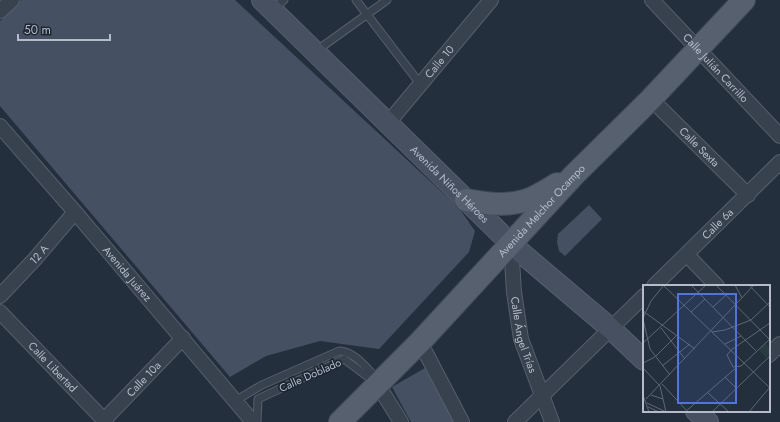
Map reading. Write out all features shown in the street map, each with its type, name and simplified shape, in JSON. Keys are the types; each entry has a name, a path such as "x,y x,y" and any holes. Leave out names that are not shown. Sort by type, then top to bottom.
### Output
{"main road":[{"name":"Avenida Melchor Ocampo","path":"340,422 420,342 574,175 651,99 744,0"},
{"name":"Avenida Niños Héroes","path":"273,3 314,52 511,244 610,328 643,359"},
{"path":"466,200 506,204 520,202 533,198 574,175"}],"street":[{"path":"0,11 12,0"},
{"name":"Calle 10","path":"388,123 491,0"},
{"name":"Calle Julián Carrillo","path":"652,0 780,136"},
{"name":"Calle Sexta","path":"651,99 748,195"},
{"name":"Avenida Juárez","path":"0,126 75,212 252,422"},
{"name":"Calle 6a","path":"655,285 780,162"},
{"name":"12 A","path":"0,296 35,259 75,212"},
{"name":"Calle Ángel Trías","path":"511,244 514,292 521,339 541,396 552,422"},
{"path":"687,255 715,285"},
{"path":"515,422 643,297"},
{"name":"Calle Libertad","path":"0,312 105,421"},
{"name":"Calle 10a","path":"105,421 182,338"},
{"path":"420,342 462,422"},
{"path":"379,383 401,422"}],"lane":[{"path":"356,0 421,85"},
{"path":"314,52 387,0"},
{"path":"235,400 339,351 344,351 359,360 379,383 370,399 348,422"},
{"name":"Calle Doblado","path":"257,422 258,399 344,359 379,383"}],"building":[{"path":"21,0 235,0 459,208 475,231 469,252 379,349 320,341 266,356 230,377 0,106 0,21"},
{"path":"589,205 602,219 565,256 559,251 557,242 558,234"},
{"path":"425,368 454,422 411,422 392,387"}]}
